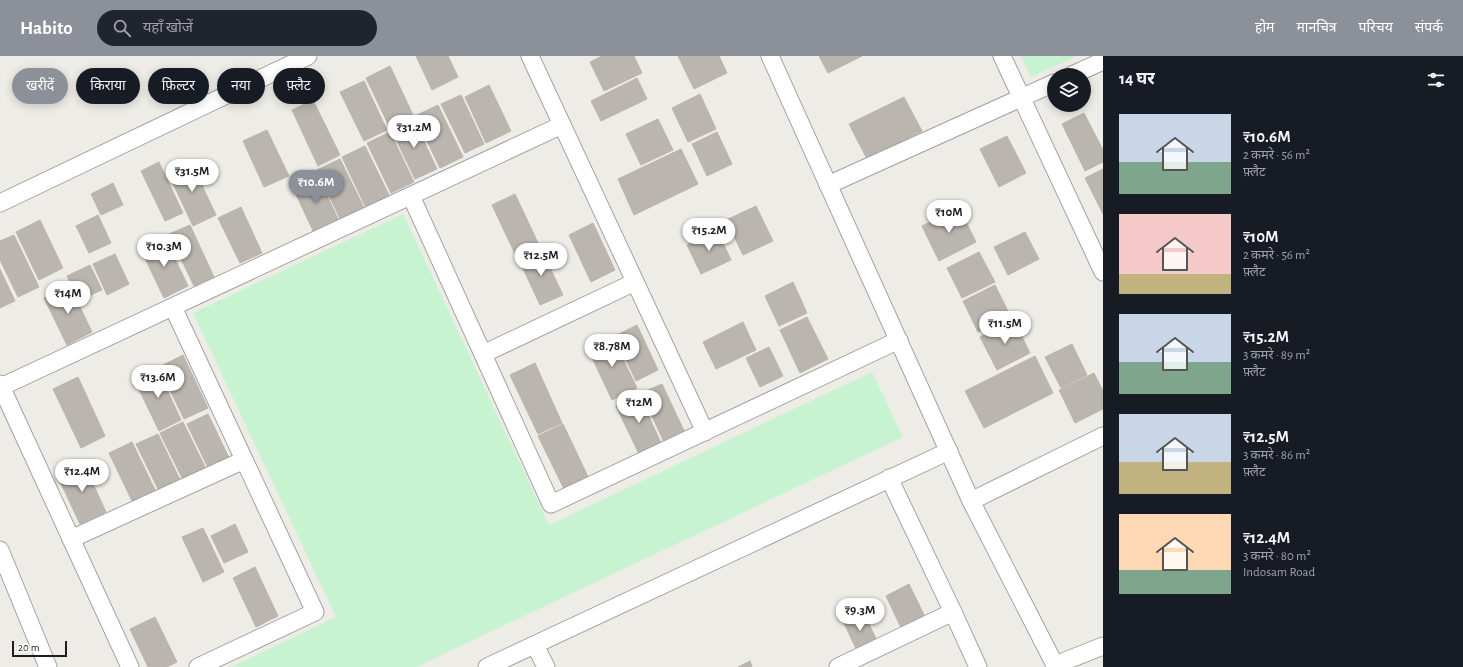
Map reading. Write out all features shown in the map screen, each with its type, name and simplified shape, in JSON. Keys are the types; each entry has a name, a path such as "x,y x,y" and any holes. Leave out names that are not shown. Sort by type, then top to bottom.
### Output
{"street":[{"path":"0,203 308,56"},
{"path":"530,56 705,432"},
{"path":"770,56 971,500 1055,665 1103,646"},
{"path":"1002,56 1021,98 1098,251 1103,272"},
{"path":"1088,68 1103,61"},
{"path":"828,185 1047,86"},
{"path":"130,667 1,386 562,125"},
{"path":"411,196 551,504 899,340"},
{"path":"483,354 635,282"},
{"path":"173,307 314,612 198,667"},
{"path":"971,500 1103,436"},
{"path":"487,667 949,451"},
{"path":"71,539 244,460"},
{"path":"889,478 978,667"},
{"path":"0,550 48,667"},
{"path":"838,667 953,612"},
{"path":"535,644 546,667"}],"green space":[{"path":"1021,56 1077,56 1051,68 1047,68 1047,70 1031,77"},
{"path":"403,214 549,525 872,372 903,437 416,667 231,667 336,617 193,313"}],"building":[{"path":"416,56 448,56 458,77 432,90"},
{"path":"602,56 634,56 642,73 604,91 590,62"},
{"path":"678,56 719,56 727,73 694,89"},
{"path":"819,56 862,56 828,73"},
{"path":"390,66 413,115 389,126 366,78"},
{"path":"637,78 647,99 601,121 591,101"},
{"path":"364,81 387,130 364,141 340,92"},
{"path":"489,85 511,131 486,143 465,97"},
{"path":"700,94 716,129 688,142 672,108"},
{"path":"461,95 484,144 465,153 441,104"},
{"path":"904,97 922,131 867,159 849,124"},
{"path":"305,104 315,104 340,155 318,166 292,110"},
{"path":"438,105 463,157 440,168 415,116"},
{"path":"1084,113 1103,150 1103,162 1085,171 1062,124"},
{"path":"413,118 437,169 415,179 391,129"},
{"path":"658,119 673,150 641,165 626,134"},
{"path":"267,130 289,176 264,187 243,141"},
{"path":"390,132 414,182 391,193 367,143"},
{"path":"717,132 732,164 707,176 692,144"},
{"path":"1007,136 1026,173 999,187 980,149"},
{"path":"365,146 390,197 366,208 342,157"},
{"path":"681,149 698,184 634,215 618,179"},
{"path":"340,159 367,214 343,225 317,170"},
{"path":"190,160 216,215 193,226 167,171"},
{"path":"159,162 183,213 165,221 141,171"},
{"path":"1103,169 1103,214 1085,178"},
{"path":"316,172 341,225 316,237 291,184"},
{"path":"113,183 123,205 101,215 91,194"},
{"path":"515,194 539,245 516,256 492,205"},
{"path":"756,206 773,241 743,255 726,220"},
{"path":"241,207 262,253 240,263 218,218"},
{"path":"959,208 976,242 939,261 922,226"},
{"path":"98,215 111,243 89,253 76,226"},
{"path":"40,220 63,268 39,280 16,232"},
{"path":"593,223 615,270 591,282 569,235"},
{"path":"190,225 214,277 194,286 169,234"},
{"path":"717,230 731,260 701,274 687,245"},
{"path":"1025,232 1039,259 1008,275 994,247"},
{"path":"14,235 39,287 18,297 0,260 0,241"},
{"path":"165,238 188,286 164,298 141,250"},
{"path":"541,249 563,295 540,305 519,260"},
{"path":"979,252 995,282 962,298 947,268"},
{"path":"115,254 129,284 107,295 93,264"},
{"path":"90,265 102,290 79,300 67,276"},
{"path":"0,269 15,301 0,308"},
{"path":"793,282 807,313 779,326 765,296"},
{"path":"995,285 1010,315 978,332 963,301"},
{"path":"70,286 92,332 67,345 44,298"},
{"path":"807,317 828,359 800,373 780,330"},
{"path":"1014,320 1030,353 997,370 980,337"},
{"path":"743,322 756,350 716,369 703,342"},
{"path":"637,325 658,370 636,381 615,336"},
{"path":"612,336 637,388 612,400 587,347"},
{"path":"1072,344 1087,375 1061,388 1045,357"},
{"path":"769,347 783,376 760,387 746,358"},
{"path":"183,355 208,408 184,419 159,367"},
{"path":"1035,356 1053,393 984,428 965,391"},
{"path":"535,363 562,423 538,434 510,375"},
{"path":"157,368 181,420 159,431 134,379"},
{"path":"1094,373 1103,391 1103,409 1075,423 1059,390"},
{"path":"78,377 105,436 81,448 53,389"},
{"path":"662,384 687,437 666,446 641,393"},
{"path":"639,395 661,443 639,454 616,406"},
{"path":"208,414 231,462 210,472 187,424"},
{"path":"183,422 207,471 184,482 160,433"},
{"path":"563,424 591,483 567,495 538,436"},
{"path":"158,434 181,482 160,493 136,444"},
{"path":"132,442 156,492 133,503 109,453"},
{"path":"83,462 106,512 80,524 57,475"},
{"path":"235,524 248,552 224,563 211,536"},
{"path":"203,528 224,572 203,582 182,537"},
{"path":"255,567 278,616 256,627 233,578"},
{"path":"909,584 927,621 903,632 886,596"},
{"path":"862,609 879,645 859,655 842,619"},
{"path":"155,617 177,662 167,667 148,667 130,629"},
{"path":"750,661 752,667 738,667"}]}
